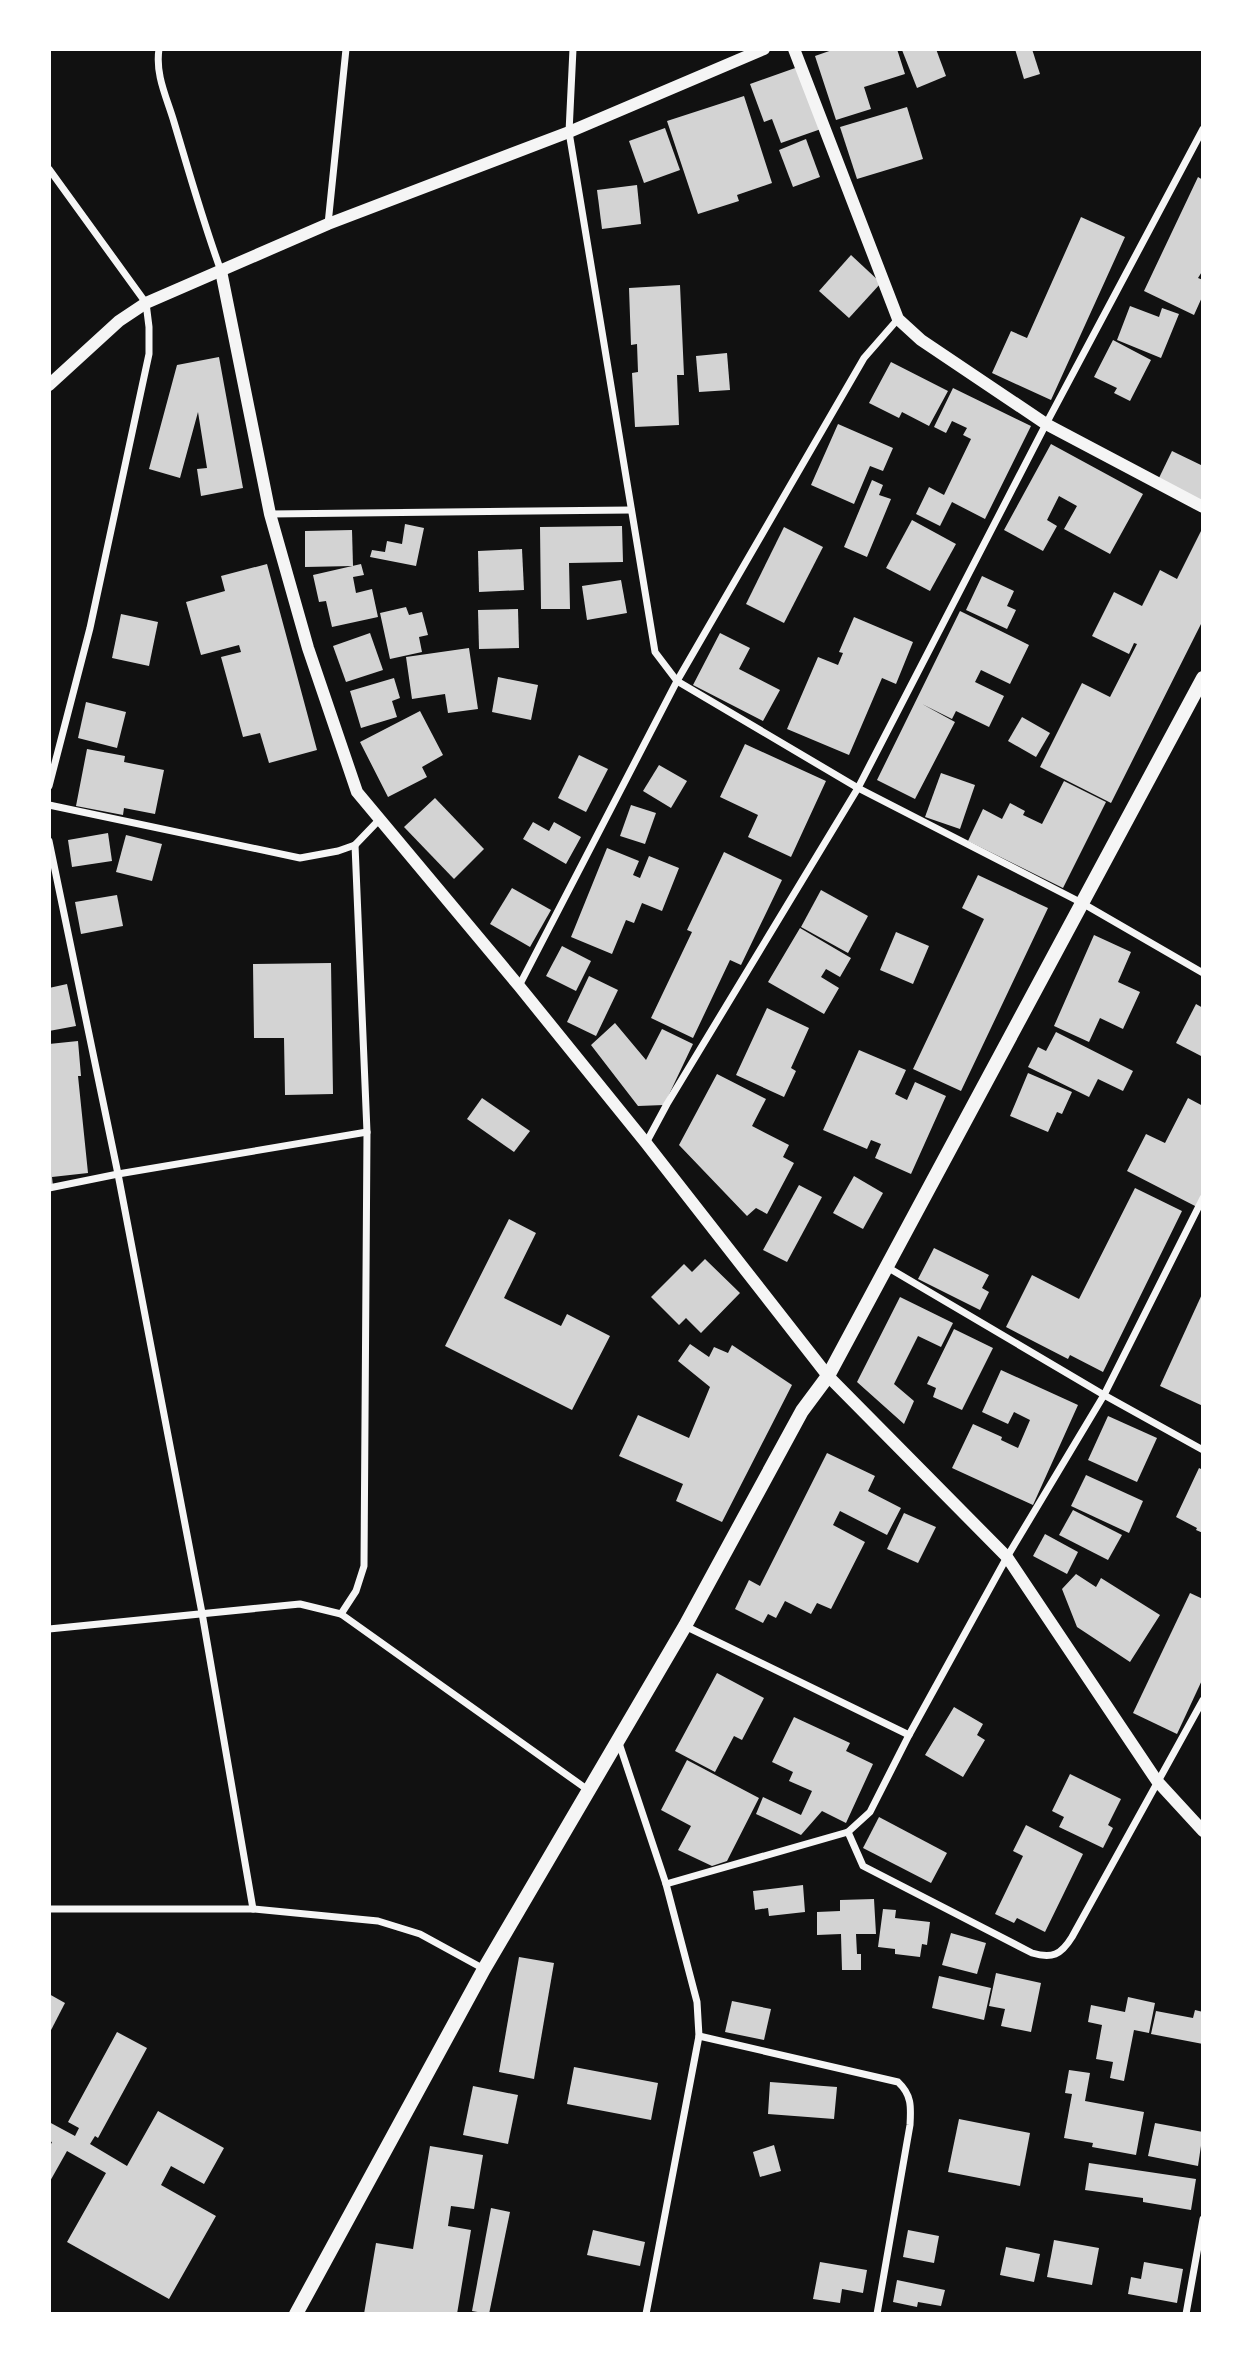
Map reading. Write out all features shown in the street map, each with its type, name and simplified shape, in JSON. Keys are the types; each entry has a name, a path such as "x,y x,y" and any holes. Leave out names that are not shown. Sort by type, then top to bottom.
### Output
{"main road":[{"path":"296,2314 484,1969 685,1626 802,1411 828,1376 1203,678"}],"street":[{"path":"159,49 158,62 163,88 202,219 221,271 270,514 308,648 357,792 646,1143 828,1376 1007,1557 1157,1781 1203,1831"},
{"path":"328,224 346,49"},
{"path":"573,49 569,132 655,652 677,681 858,788 1082,903 1203,973"},
{"path":"49,385 119,321 146,303 328,224 569,132 764,49"},
{"path":"794,49 898,319 921,340 1046,424 1203,507"},
{"path":"646,1143 858,788 1046,424 1203,129"},
{"path":"49,169 146,303 149,327 149,354 90,628 49,786"},
{"path":"519,986 677,681 864,358 898,319"},
{"path":"270,514 631,510"},
{"path":"49,805 300,858 355,845 379,820"},
{"path":"49,841 118,1174 202,1613 253,1909"},
{"path":"341,1614 356,1591 364,1566 367,1132 355,845"},
{"path":"49,1188 367,1132"},
{"path":"666,1884 848,1832 870,1812 1007,1557 1104,1395 1203,1198"},
{"path":"887,1266 1104,1395 1203,1450"},
{"path":"49,1629 300,1604 341,1614 588,1790"},
{"path":"685,1626 909,1735"},
{"path":"848,1832 863,1866 1032,1953 1052,1956 1058,1954 1072,1937 1203,1700"},
{"path":"618,1740 666,1884 697,2001 699,2036 646,2314"},
{"path":"49,1909 253,1909 378,1921 420,1934 484,1969"},
{"path":"699,2036 898,2082 909,2094 909,2125 877,2314"},
{"path":"1186,2314 1203,2219"}],"building":[{"path":"835,49 897,49 905,74 864,87 871,109 836,120 815,56"},
{"path":"936,49 946,76 917,88 902,50"},
{"path":"1015,49 1032,49 1040,74 1024,79"},
{"path":"798,67 821,129 781,143 772,119 764,122 750,84"},
{"path":"744,96 772,183 737,195 739,201 698,214 667,121"},
{"path":"907,107 923,159 857,179 840,127"},
{"path":"665,128 680,170 644,183 629,141"},
{"path":"806,139 820,177 793,187 779,150"},
{"path":"1198,177 1203,180 1203,270 1198,278 1203,280 1203,295 1194,315 1144,291"},
{"path":"637,185 641,224 602,229 597,190"},
{"path":"1081,217 1125,237 1051,400 992,373 1011,331 1027,338"},
{"path":"851,255 881,283 849,318 819,291"},
{"path":"680,285 684,375 677,375 679,425 635,427 632,373 638,372 637,344 631,345 629,288"},
{"path":"1130,306 1159,317 1162,308 1179,314 1161,358 1117,340"},
{"path":"1113,340 1151,360 1130,401 1114,393 1117,388 1094,377"},
{"path":"727,353 730,390 699,392 696,356"},
{"path":"219,357 243,488 201,496 197,469 207,468 198,412 180,478 149,469 177,365"},
{"path":"891,362 948,391 929,426 902,412 899,418 869,403"},
{"path":"953,388 1031,426 985,519 952,502 940,526 916,514 929,487 944,495 971,439 963,435 967,428 952,421 946,433 934,427"},
{"path":"838,424 893,448 883,471 870,466 854,504 811,485"},
{"path":"1051,444 1143,494 1110,554 1064,529 1077,506 1059,496 1047,520 1057,526 1043,551 1004,530"},
{"path":"1172,451 1203,466 1203,502 1158,480"},
{"path":"872,480 883,485 879,495 891,499 867,557 844,547"},
{"path":"912,520 956,544 930,591 886,568"},
{"path":"405,524 424,528 416,566 370,557 372,550 385,552 387,541 402,544"},
{"path":"622,526 623,562 569,563 570,609 541,609 540,527"},
{"path":"784,527 823,547 784,623 746,604"},
{"path":"1203,527 1203,620 1111,803 1040,767 1082,683 1110,697 1137,644 1134,643 1129,654 1092,636 1114,592 1142,606 1160,570 1177,579"},
{"path":"352,530 353,566 305,567 305,531"},
{"path":"522,549 524,590 479,592 478,551"},
{"path":"267,564 317,750 269,763 260,733 243,737 221,657 241,652 239,645 201,655 186,602 225,591 221,576"},
{"path":"361,564 364,575 353,577 356,593 372,589 378,617 332,627 326,601 319,602 313,575"},
{"path":"982,576 1014,591 1007,606 1016,610 1007,629 966,610"},
{"path":"621,580 627,613 587,620 582,586"},
{"path":"406,607 409,615 422,612 428,635 419,637 422,652 390,659 380,613"},
{"path":"518,609 519,648 479,649 478,610"},
{"path":"960,611 1029,645 1010,684 981,670 975,682 1004,696 989,727 956,711 952,719 922,704 955,722 915,799 877,780"},
{"path":"121,614 158,622 149,666 112,658"},
{"path":"854,617 913,642 896,684 882,678 849,755 787,729 818,657 838,665 843,653 839,652"},
{"path":"370,633 383,670 346,682 333,646"},
{"path":"720,633 750,648 739,669 780,690 763,721 693,685"},
{"path":"469,648 478,709 448,713 445,694 412,699 406,657"},
{"path":"498,677 538,685 531,720 492,712"},
{"path":"394,678 400,698 392,701 397,717 361,728 350,691"},
{"path":"86,702 126,712 117,748 78,738"},
{"path":"420,711 443,755 422,767 427,777 388,797 360,742"},
{"path":"1022,717 1050,733 1036,757 1008,741"},
{"path":"745,744 826,781 791,857 748,837 758,815 720,797"},
{"path":"87,749 125,756 124,762 164,770 155,814 124,808 123,815 76,806"},
{"path":"579,755 608,769 586,812 558,798"},
{"path":"659,765 687,781 671,808 643,791"},
{"path":"941,773 975,785 960,829 925,817"},
{"path":"1064,781 1106,802 1063,888 968,841 983,809 1002,819 1010,803 1025,811 1023,815 1042,824"},
{"path":"435,798 484,849 454,879 404,827"},
{"path":"631,805 656,813 645,844 620,836"},
{"path":"533,822 549,831 554,822 581,837 566,864 523,839"},
{"path":"108,833 112,861 72,867 68,840"},
{"path":"126,835 162,844 152,881 116,872"},
{"path":"607,848 639,861 633,875 640,878 649,856 679,868 662,911 642,903 634,923 626,920 612,954 571,937"},
{"path":"724,852 782,880 741,965 730,960 693,1038 651,1018 692,932 687,930"},
{"path":"978,875 1048,908 961,1091 913,1069 984,919 962,908"},
{"path":"512,888 551,910 530,947 490,924"},
{"path":"821,890 868,916 848,953 801,927"},
{"path":"117,895 123,926 81,934 75,902"},
{"path":"800,928 851,958 840,977 826,969 821,977 839,988 824,1014 768,982"},
{"path":"896,932 929,946 913,984 880,970"},
{"path":"1094,935 1131,952 1118,982 1140,992 1123,1029 1100,1018 1089,1042 1054,1026"},
{"path":"562,946 591,961 576,991 546,976"},
{"path":"331,963 333,1094 285,1095 284,1038 254,1038 253,964"},
{"path":"589,976 618,990 596,1036 567,1022"},
{"path":"67,984 76,1026 49,1031 49,988"},
{"path":"1196,1004 1203,1008 1203,1057 1176,1043"},
{"path":"767,1008 809,1028 791,1068 796,1071 784,1097 736,1075"},
{"path":"615,1023 646,1060 662,1029 693,1044 664,1105 638,1106 591,1045"},
{"path":"1056,1032 1133,1071 1123,1091 1098,1079 1089,1097 1028,1067 1038,1047 1046,1051"},
{"path":"78,1041 81,1076 78,1076 88,1173 52,1177 53,1186 49,1186 49,1044"},
{"path":"859,1050 906,1070 895,1094 907,1100 915,1082 946,1096 911,1174 875,1158 881,1144 871,1140 867,1149 823,1130"},
{"path":"1028,1073 1072,1092 1062,1114 1057,1112 1048,1132 1010,1116"},
{"path":"717,1074 766,1099 752,1126 789,1145 783,1157 794,1163 767,1214 756,1208 747,1216 679,1145"},
{"path":"482,1098 530,1131 514,1152 467,1119"},
{"path":"1188,1098 1203,1106 1203,1195 1197,1207 1127,1171 1146,1134 1165,1143"},
{"path":"854,1176 883,1193 863,1229 833,1213"},
{"path":"799,1185 822,1197 787,1262 763,1250"},
{"path":"1135,1188 1182,1211 1103,1372 1070,1355 1068,1359 1006,1327 1032,1275 1079,1299"},
{"path":"509,1219 536,1233 504,1298 561,1326 567,1314 610,1336 572,1410 445,1346"},
{"path":"934,1248 989,1275 982,1288 989,1292 980,1310 918,1279"},
{"path":"705,1259 740,1293 701,1333 686,1318 679,1325 651,1297 684,1264 692,1272"},
{"path":"1203,1292 1203,1406 1160,1386"},
{"path":"900,1297 953,1323 941,1347 918,1336 894,1384 914,1401 904,1424 857,1382"},
{"path":"954,1329 993,1348 962,1410 933,1397 936,1388 927,1384"},
{"path":"690,1344 709,1357 714,1347 728,1353 732,1345 792,1385 722,1522 676,1501 683,1484 619,1456 638,1415 689,1438 710,1387 678,1361"},
{"path":"1001,1370 1078,1405 1033,1505 952,1468 973,1424 1002,1437 1001,1440 1018,1448 1030,1420 1014,1412 1008,1424 982,1412"},
{"path":"1108,1416 1157,1438 1137,1482 1088,1460"},
{"path":"827,1453 875,1476 868,1491 901,1508 887,1535 840,1511 833,1525 865,1542 831,1609 817,1603 811,1614 785,1601 776,1618 768,1614 763,1623 735,1609 749,1580 760,1586"},
{"path":"1199,1468 1203,1470 1203,1533 1176,1517"},
{"path":"1086,1475 1143,1501 1129,1533 1071,1506"},
{"path":"1073,1510 1122,1535 1108,1560 1059,1535"},
{"path":"904,1513 936,1527 918,1563 887,1549"},
{"path":"1045,1534 1078,1552 1067,1574 1033,1556"},
{"path":"1076,1574 1096,1587 1101,1578 1160,1615 1130,1662 1077,1627 1062,1589"},
{"path":"1190,1593 1203,1599 1203,1678 1177,1734 1133,1713"},
{"path":"717,1673 764,1698 742,1740 734,1736 715,1772 675,1751"},
{"path":"954,1707 983,1724 977,1735 985,1740 963,1777 925,1755"},
{"path":"794,1717 850,1743 846,1751 873,1764 846,1823 822,1811 801,1835 756,1814 763,1797 801,1815 812,1791 789,1781 793,1772 772,1762"},
{"path":"687,1760 759,1798 727,1861 712,1866 678,1850 691,1826 661,1810"},
{"path":"1070,1774 1121,1799 1108,1825 1113,1828 1103,1848 1059,1827 1064,1817 1052,1811"},
{"path":"879,1817 947,1853 931,1883 863,1848"},
{"path":"1026,1825 1083,1854 1045,1932 1017,1918 1014,1923 995,1914 1023,1856 1013,1851"},
{"path":"803,1885 805,1912 769,1916 768,1908 755,1910 753,1891"},
{"path":"874,1899 876,1934 856,1934 857,1954 861,1954 861,1970 842,1970 841,1934 817,1935 817,1912 840,1911 840,1900"},
{"path":"883,1909 896,1910 895,1918 930,1922 927,1945 922,1944 920,1957 895,1954 895,1949 878,1947"},
{"path":"951,1933 986,1943 977,1974 942,1965"},
{"path":"519,1957 554,1963 534,2079 499,2072"},
{"path":"996,1973 1041,1983 1031,2032 1001,2026 1005,2009 989,2006"},
{"path":"939,1976 991,1988 984,2020 932,2008"},
{"path":"49,1994 65,2003 49,2034"},
{"path":"1128,1997 1155,2003 1149,2033 1134,2030 1124,2081 1110,2078 1113,2062 1096,2059 1102,2025 1088,2022 1091,2005 1125,2012"},
{"path":"732,2001 771,2009 764,2040 725,2032"},
{"path":"1195,2010 1203,2012 1203,2044 1151,2034 1156,2011 1193,2018"},
{"path":"117,2032 147,2048 98,2138 95,2136 90,2144 127,2166 158,2111 224,2148 204,2184 171,2166 161,2185 216,2216 169,2299 67,2242 106,2173 67,2151 49,2183 49,2148 52,2142 49,2141 49,2122 75,2136 79,2128 68,2122"},
{"path":"574,2067 658,2083 651,2120 567,2104"},
{"path":"1069,2070 1090,2073 1085,2101 1144,2112 1136,2155 1092,2147 1093,2143 1064,2138 1072,2094 1065,2093"},
{"path":"770,2082 837,2087 834,2119 768,2114"},
{"path":"473,2086 518,2095 508,2144 463,2135"},
{"path":"959,2119 1030,2133 1020,2186 948,2172"},
{"path":"1155,2123 1203,2132 1198,2166 1148,2156"},
{"path":"774,2145 781,2171 760,2177 753,2152"},
{"path":"430,2146 483,2155 474,2209 451,2206 448,2226 471,2230 457,2314 364,2314 376,2243 413,2249"},
{"path":"1089,2163 1196,2179 1191,2210 1143,2202 1143,2198 1085,2190"},
{"path":"491,2208 510,2212 489,2314 472,2311"},
{"path":"593,2230 645,2242 640,2266 587,2255"},
{"path":"908,2230 939,2236 934,2263 903,2257"},
{"path":"1054,2240 1099,2248 1092,2285 1047,2277"},
{"path":"1006,2247 1040,2254 1034,2282 1000,2275"},
{"path":"820,2262 867,2270 863,2293 842,2289 840,2303 813,2299"},
{"path":"1144,2262 1183,2269 1177,2303 1128,2294 1131,2277 1141,2279"},
{"path":"897,2280 945,2290 941,2306 918,2302 917,2307 893,2302"}]}
